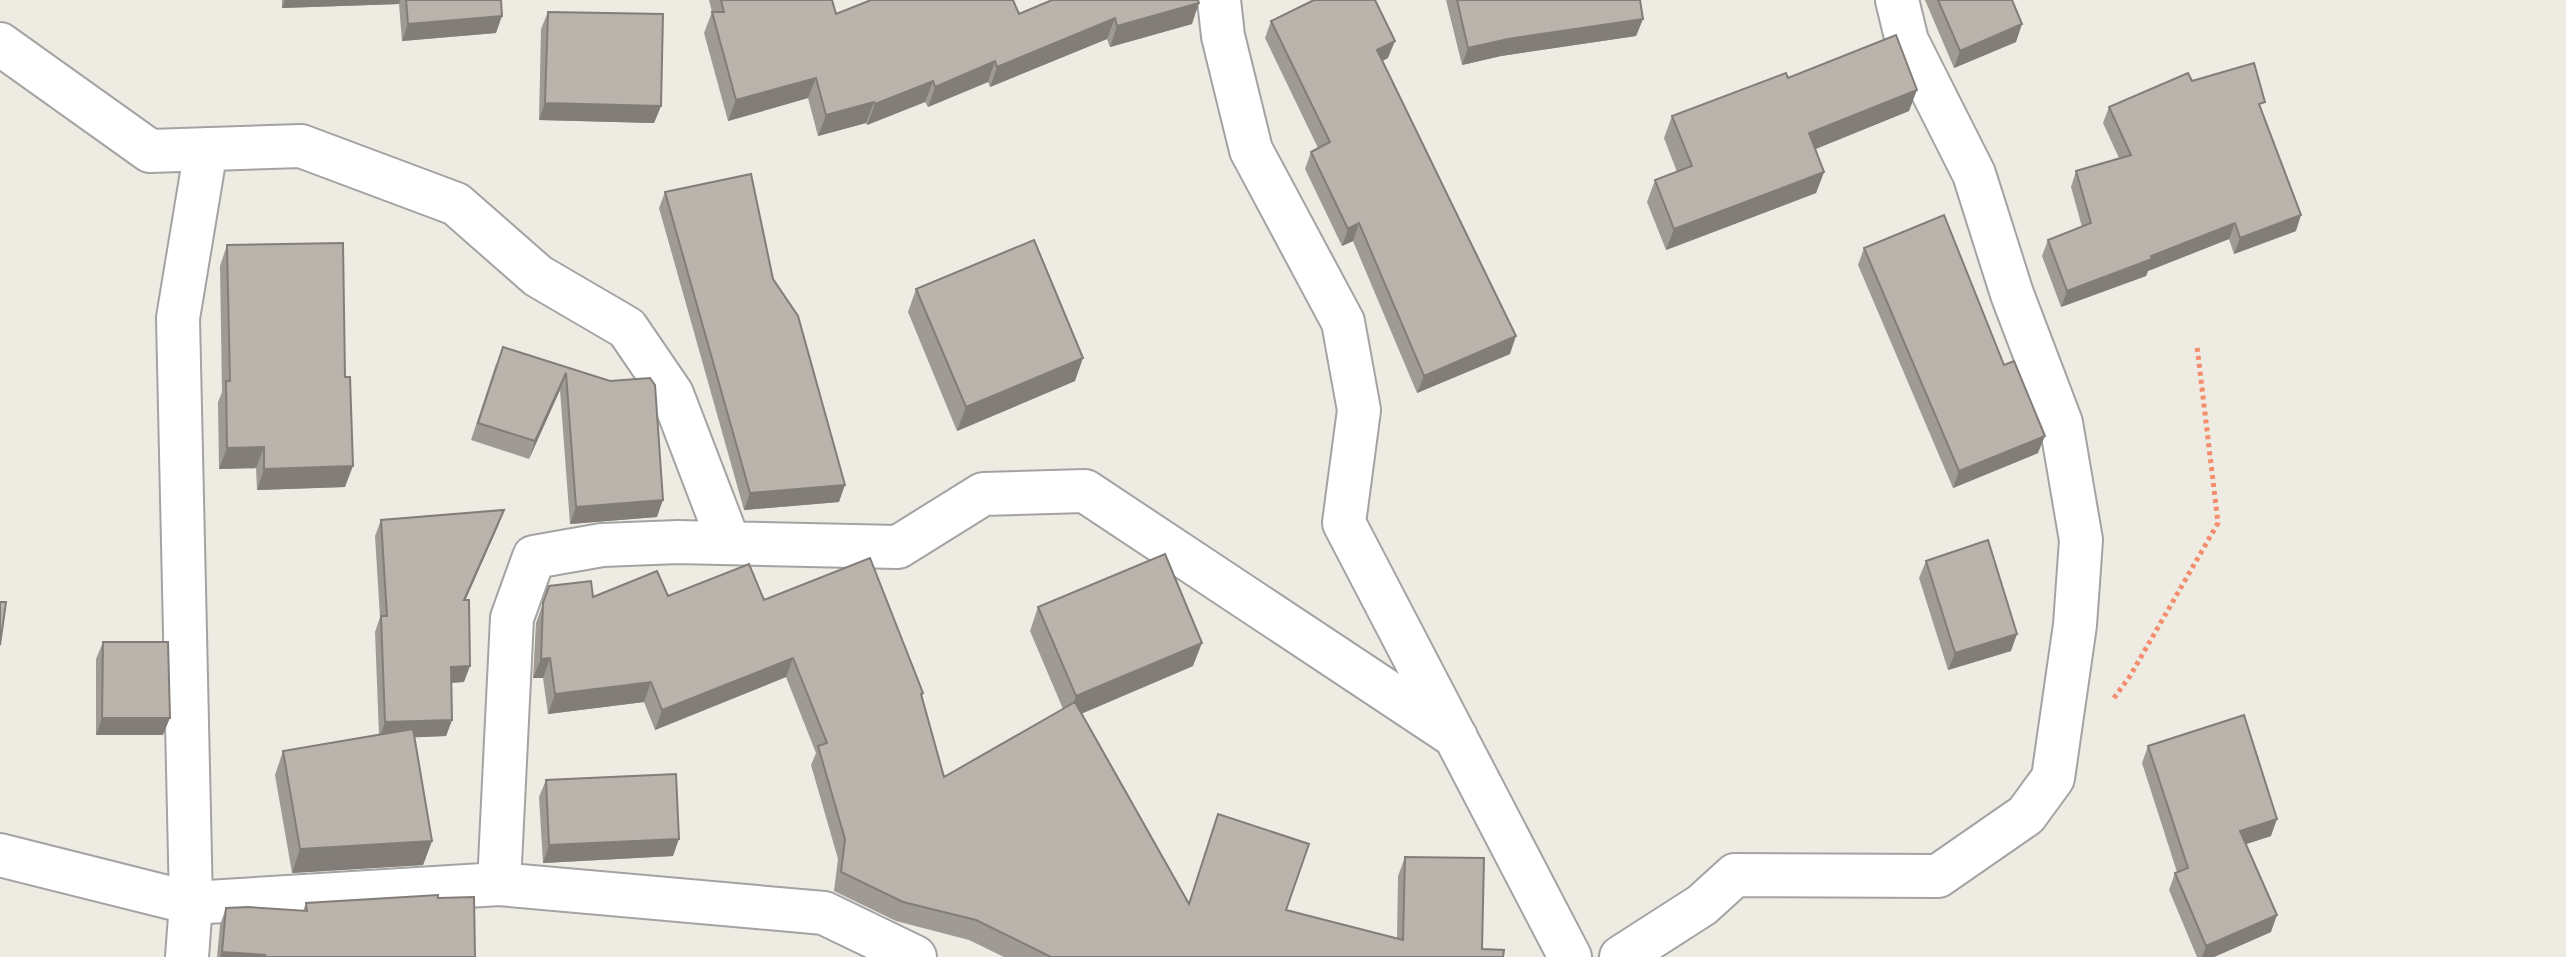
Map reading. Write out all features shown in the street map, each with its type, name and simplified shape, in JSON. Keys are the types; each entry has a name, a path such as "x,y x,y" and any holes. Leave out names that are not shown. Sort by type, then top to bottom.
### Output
{"street":[{"path":"1219,0 1223,36 1251,150 1343,322 1359,410 1344,523 1570,957"},
{"path":"1621,957 1702,905 1735,875 1938,876 2026,815 2053,778 2075,625 2081,540 2061,423 2012,294 1974,174 1907,41 1897,0"},
{"path":"0,44 150,151 301,146 456,204 538,276 627,328 672,394 729,543"},
{"path":"187,957 191,903 178,318 206,149"},
{"path":"499,884 512,618 534,557 602,545 729,543 898,547 983,494 1085,491 1456,737"},
{"path":"0,855 191,903 499,884 824,913 915,957"}],"path":[{"path":"2110,702 2130,676 2218,523 2197,346"}],"building":[{"path":"406,0 501,0 502,16 408,24"},
{"path":"721,0 832,0 836,14 871,0 1013,0 1019,14 1052,0 1198,0 1199,3 1117,26 1115,18 997,67 995,61 935,87 933,81 875,104 826,115 816,78 736,100 712,12 724,12"},
{"path":"1314,0 1375,0 1395,41 1377,50 1516,336 1424,376 1359,223 1348,229 1311,152 1330,142 1271,21"},
{"path":"1457,0 1640,0 1643,19 1468,48"},
{"path":"1938,0 2012,0 2022,24 1960,51"},
{"path":"548,12 663,14 661,106 545,103"},
{"path":"1896,35 1917,90 1809,133 1824,172 1674,229 1655,180 1692,166 1672,116 1786,73 1788,78"},
{"path":"2254,63 2265,102 2259,104 2301,215 2240,238 2235,223 2067,291 2048,240 2091,223 2076,171 2131,155 2109,107 2188,73 2192,81"},
{"path":"751,174 773,279 798,316 845,485 750,493 665,192"},
{"path":"1944,215 2004,365 2014,361 2045,436 1959,471 1864,248"},
{"path":"1034,240 1083,358 966,407 916,289"},
{"path":"343,243 345,377 350,377 353,466 264,469 264,447 227,448 226,381 230,381 227,245"},
{"path":"503,347 610,381 650,378 655,385 663,500 576,507 566,373 535,441 478,423"},
{"path":"504,510 464,600 469,600 470,666 451,667 452,720 385,722 381,616 387,616 381,520"},
{"path":"1988,540 2017,634 1955,653 1926,561"},
{"path":"1165,554 1202,643 1076,696 1038,607"},
{"path":"870,558 923,693 944,777 1075,702 1189,904 1218,814 1309,844 1286,910 1403,940 1405,857 1484,858 1482,949 1504,950 1503,957 1051,957 976,920 903,902 841,872 845,839 818,746 827,743 793,658 662,710 651,682 555,694 550,658 541,659 543,603 549,586 591,581 593,597 657,571 668,596 749,564 764,600"},
{"path":"0,602 6,602 0,645"},
{"path":"103,642 168,642 170,718 102,718"},
{"path":"2244,715 2277,819 2240,831 2277,915 2206,946 2175,873 2188,868 2148,746"},
{"path":"413,729 432,841 300,849 283,751"},
{"path":"676,774 679,839 549,845 546,780"},
{"path":"438,895 438,898 474,897 475,957 264,957 222,952 226,908 307,911 306,903"}]}
